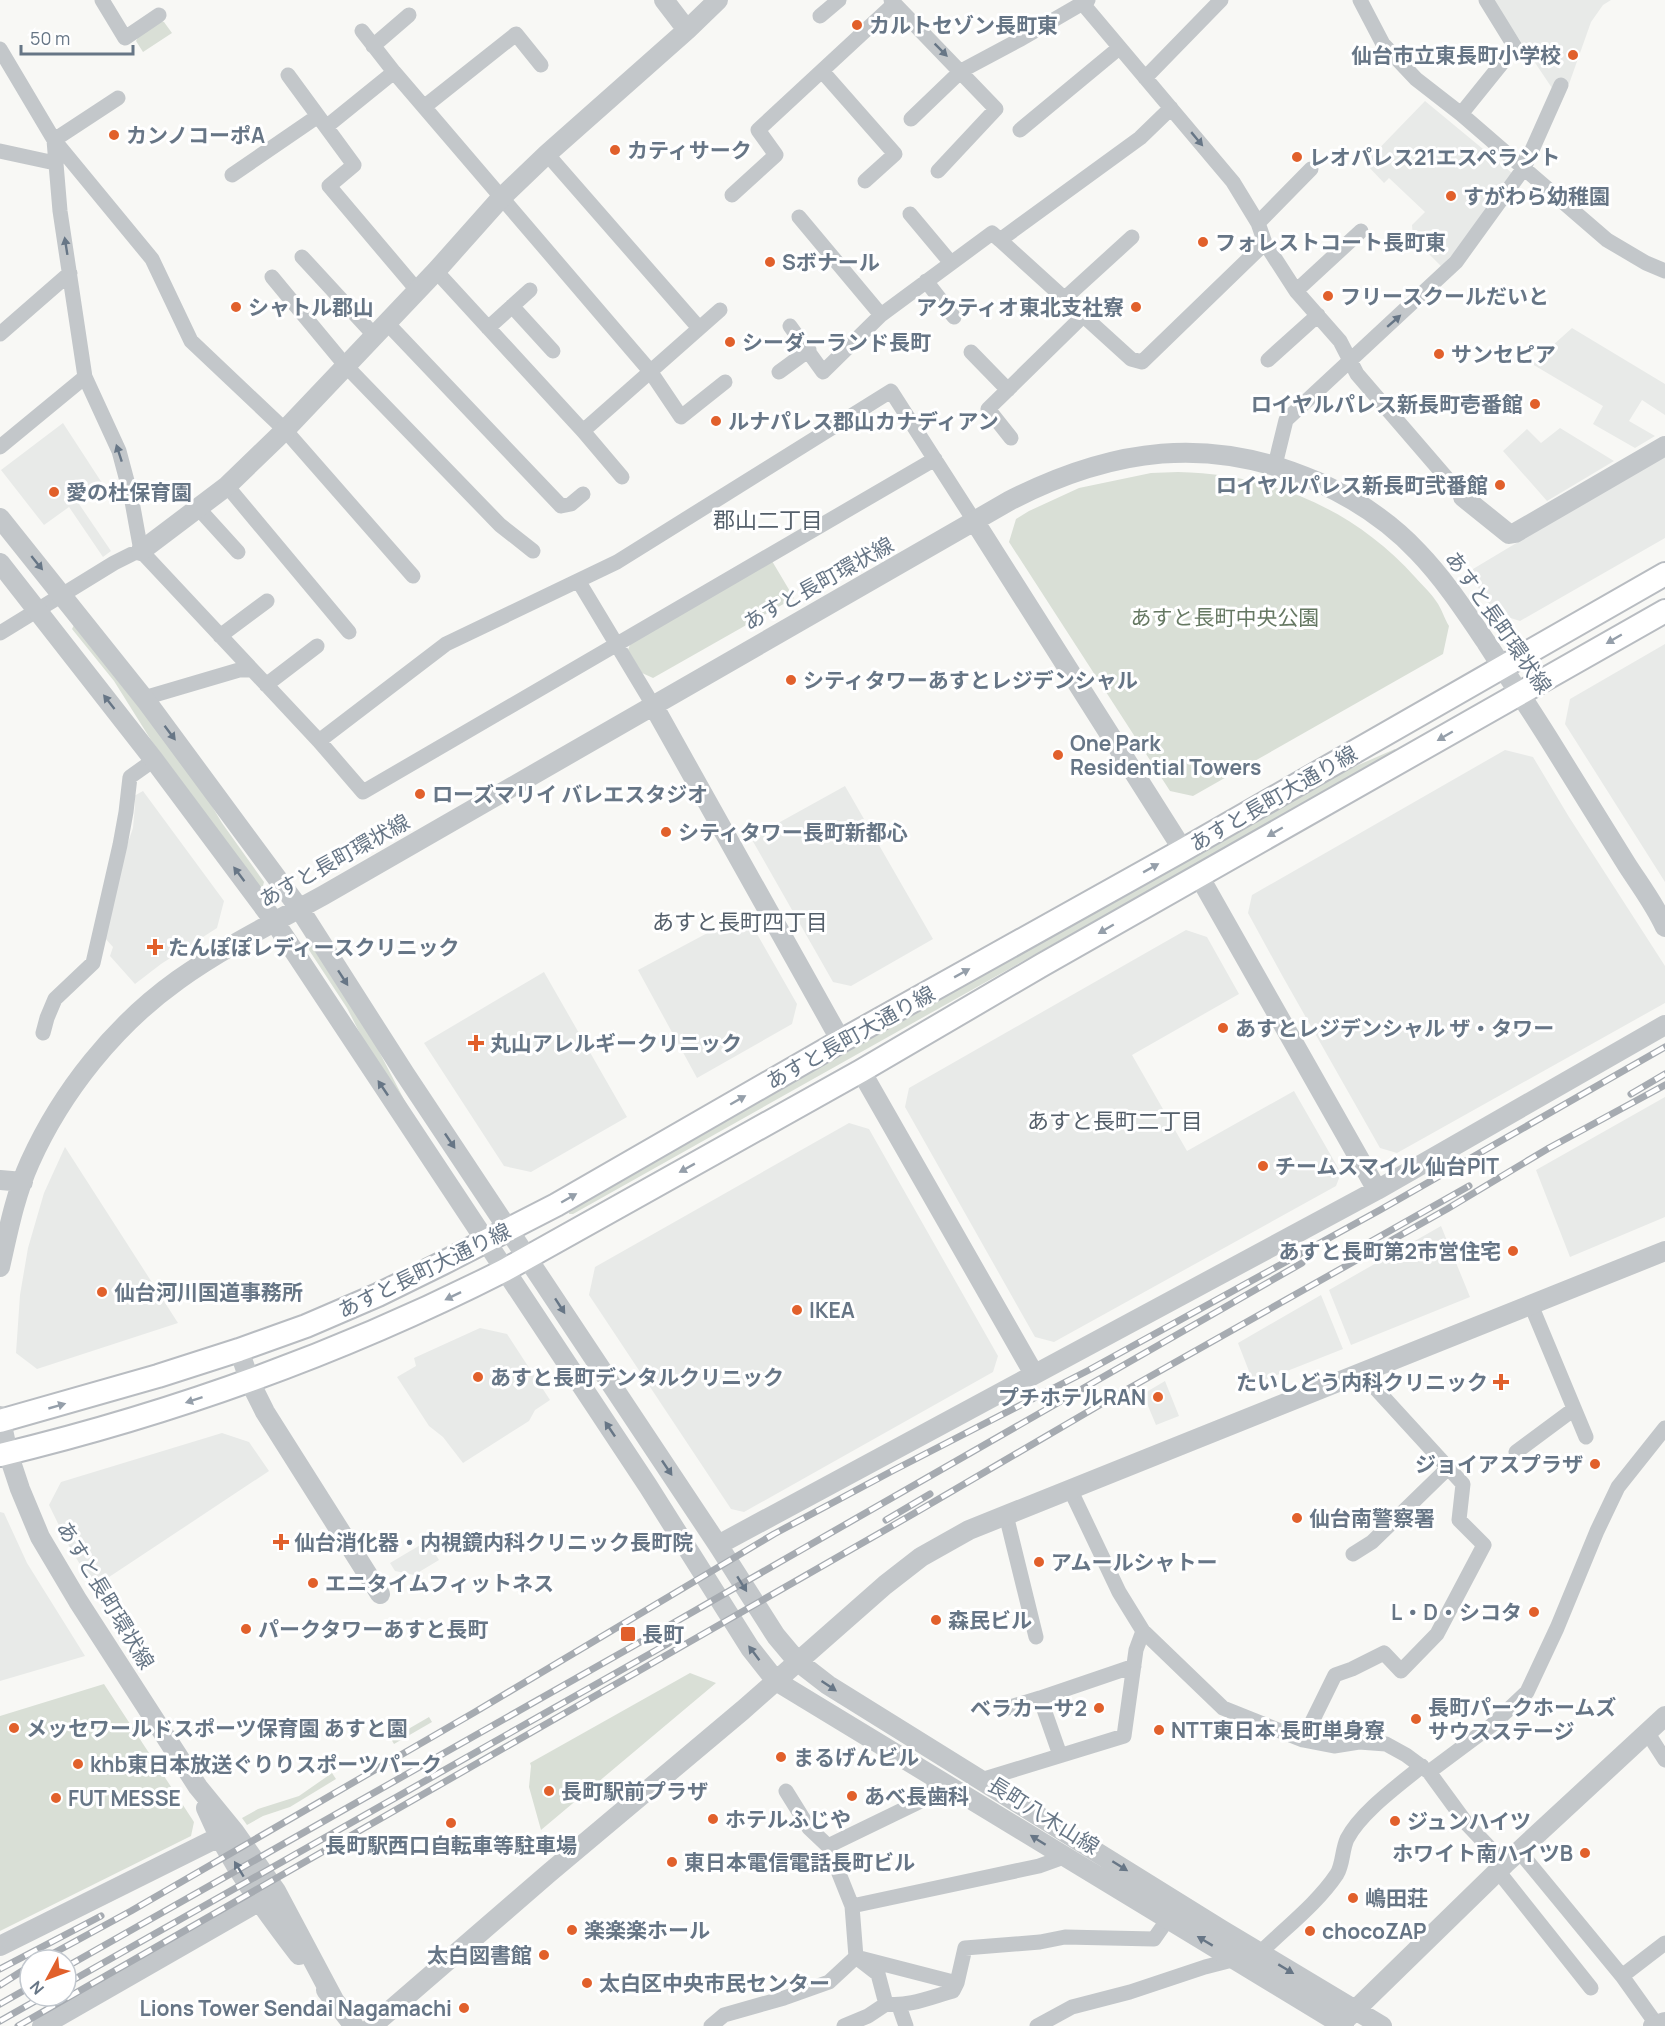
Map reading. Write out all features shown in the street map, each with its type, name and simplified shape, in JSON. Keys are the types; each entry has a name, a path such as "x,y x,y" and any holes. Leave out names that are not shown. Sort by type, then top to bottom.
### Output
{"main road":[{"name":"あすと長町大通り線","path":"0,1421 158,1376 306,1326 378,1295 486,1241 556,1205 842,1041 1184,850 1665,574"},
{"name":"あすと長町大通り線","path":"4,1454 127,1422 250,1382 427,1309 505,1270 861,1071 1665,610"}],"street":[{"path":"102,0 125,38 159,15"},
{"path":"664,0 687,30"},
{"path":"0,633 37,609 141,551 227,486 285,430 436,271 501,198 718,0"},
{"path":"819,16 839,0"},
{"path":"1145,78 1221,0"},
{"path":"1360,0 1383,44 1416,79 1461,114 1607,240 1646,263 1665,271"},
{"path":"1461,114 1515,47 1486,0"},
{"path":"732,195 776,154 758,130 892,2 996,109 938,171"},
{"path":"911,120 961,71 1085,2 1119,48 1233,182 1258,223 1265,243 1296,291 1340,341 1357,374 1463,497 1509,534 1515,533 1665,446"},
{"path":"373,46 409,15"},
{"path":"362,31 394,72 650,371 681,417 725,382"},
{"path":"424,107 516,34 541,65"},
{"path":"1020,130 1119,48"},
{"path":"0,49 54,140 152,259 190,341 285,430 413,576"},
{"path":"822,71 895,154 865,181"},
{"path":"232,175 322,122 394,72"},
{"path":"288,75 354,165 329,186 417,290"},
{"path":"1275,465 1286,420 1422,297 1456,262 1524,168 1561,85"},
{"path":"54,140 118,98"},
{"path":"1000,240 1140,138 1171,108"},
{"path":"54,140 55,163 85,377 119,451 131,496 141,551 319,741 363,792 935,459"},
{"path":"0,151 55,163"},
{"path":"547,154 699,328"},
{"path":"1258,223 1311,169"},
{"path":"910,214 951,263"},
{"path":"799,217 881,315"},
{"path":"1296,291 1361,231"},
{"path":"790,326 823,372 881,315 992,233 1131,359 1142,362 1265,243"},
{"path":"1064,299 1132,237"},
{"path":"302,257 380,328 561,506 572,504 584,494"},
{"path":"436,271 583,431 622,477"},
{"path":"0,334 70,273"},
{"path":"272,277 345,365 500,525 533,551"},
{"path":"926,281 954,317"},
{"path":"488,328 530,290"},
{"path":"512,306 554,351"},
{"path":"583,431 720,310"},
{"path":"1268,360 1318,315"},
{"path":"1011,438 988,410 1083,316"},
{"path":"779,372 809,350"},
{"path":"971,352 1008,390"},
{"path":"0,447 85,377"},
{"path":"319,741 446,644 617,562 891,391 1184,850"},
{"name":"あすと長町環状線","path":"0,1267 8,1230 23,1182 40,1142 69,1094 107,1044 150,1001 179,979 274,921 1017,497 1060,477 1094,465 1141,455 1174,452 1212,453 1275,465 1344,494 1378,517 1416,550 1457,599 1520,693 1665,926"},
{"path":"227,486 349,632"},
{"path":"198,508 238,552"},
{"path":"0,518 144,698 299,908 405,1074 718,1545 760,1614 797,1661 828,1685 1260,1953 1345,2022 1382,2026"},
{"name":"長町八木山線","path":"0,563 154,760 274,921 648,1486 750,1648 776,1681 940,1779 1064,1857 1345,2022"},
{"path":"579,582 653,705 842,1041"},
{"path":"220,636 267,601"},
{"path":"266,685 317,646"},
{"path":"144,698 239,670 252,670"},
{"path":"44,1032 55,999 93,963 120,845 130,777 154,760"},
{"path":"1199,876 1377,1190"},
{"path":"718,1545 1377,1190 1665,1025"},
{"path":"861,1071 1034,1374"},
{"path":"0,1180 23,1182"},
{"path":"372,2026 702,1745 885,1585 921,1557 969,1530 1665,1251"},
{"path":"1531,1305 1586,1437"},
{"path":"239,1350 250,1382 273,1425 380,1594"},
{"path":"1303,1740 1335,1675 1384,1653 1401,1671 1437,1634 1484,1545 1459,1520 1463,1484 1377,1389 1369,1371"},
{"path":"1516,1452 1574,1409"},
{"name":"あすと長町環状線","path":"0,1416 4,1454 40,1537 78,1601 227,1834 258,1902 354,2026"},
{"path":"1260,1953 1321,1894 1338,1872 1347,1839 1383,1798 1492,1725 1527,1692 1618,1487 1665,1428"},
{"path":"1353,1554 1372,1542 1448,1468"},
{"path":"1070,1490 1119,1592 1143,1631 1223,1708 1303,1740 1334,1746 1359,1742 1386,1744 1426,1769 1467,1824 1622,1976 1658,2024"},
{"path":"1006,1515 1036,1637"},
{"path":"981,1780 1124,1736 1136,1650 1143,1631"},
{"path":"1007,1708 1134,1666"},
{"path":"1040,1698 1060,1755"},
{"path":"1345,2022 1508,1862 1665,1716"},
{"path":"1647,1732 1665,1760"},
{"path":"828,1846 925,1798 940,1779"},
{"path":"786,1791 809,1828 828,1846 852,1906 856,1957 878,1974 906,2026"},
{"path":"0,1946 227,1834"},
{"name":"あすと長町環状線","path":"227,1834 276,1891 334,2000"},
{"path":"852,1906 1039,1866 1064,1857"},
{"path":"1508,1862 1591,1988"},
{"path":"42,2026 258,1902"},
{"path":"844,2026 893,2005 953,1991 965,1948 1040,1942 1065,1937 1154,1939 1168,1919"},
{"path":"1622,1976 1665,1943"},
{"path":"856,1957 957,1983"},
{"path":"711,2026 724,2015 829,1982 856,1957"},
{"path":"1037,2026 1072,2007 1130,1992 1205,1966 1236,1959"}],"shaded area":[{"path":"1493,0 1611,0 1603,5 1591,22 1569,84 1556,79 1552,88"},
{"name":"すがわら幼稚園","path":"1425,101 1512,173 1457,250 1441,266 1413,238 1412,225 1425,212 1389,178 1384,183 1365,163"},
{"path":"1572,328 1665,384 1665,415 1642,400 1629,421 1655,436 1635,448 1593,424 1603,406 1532,364"},
{"name":"愛の杜保育園","path":"63,423 102,483 77,501 111,551 103,557 69,507 44,525 1,470"},
{"path":"1560,428 1614,461 1547,501 1503,451 1527,429 1541,443"},
{"path":"1665,454 1665,538 1520,621 1495,613 1468,572"},
{"path":"1665,644 1665,882 1565,724 1570,699"},
{"path":"1505,750 1533,757 1665,966 1665,1003 1397,1153 1380,1148 1283,977 1248,913 1252,895"},
{"path":"845,786 933,939 851,986 833,982 751,838"},
{"path":"143,791 224,901 217,928 161,964 135,984 110,956 113,947 104,937 124,854 133,828 134,796"},
{"path":"745,913 797,1004 792,1024 697,1078 638,970"},
{"path":"1186,930 1207,937 1239,994 1132,1055 1187,1151 1294,1091 1341,1173 1336,1186 1054,1342 1035,1337 905,1107 909,1088"},
{"path":"544,972 627,1117 531,1172 504,1166 424,1043"},
{"path":"1665,1097 1665,1217 1570,1257 1536,1170"},
{"name":"IKEA","path":"849,1123 869,1129 998,1356 993,1372 744,1512 731,1509 589,1295 595,1267"},
{"path":"65,1147 178,1323 37,1369 16,1353 20,1295 28,1248 44,1193"},
{"path":"1441,1226 1470,1297 1351,1345 1329,1290"},
{"path":"1321,1295 1343,1349 1254,1384 1238,1343"},
{"path":"480,1328 507,1334 550,1400 535,1410 529,1421 463,1463 443,1437 429,1426 397,1377 416,1366 414,1358"},
{"path":"1165,1381 1179,1416 1156,1425 1143,1394"},
{"path":"222,1433 249,1442 269,1471 94,1587 70,1548 49,1505 61,1482"},
{"path":"0,1512 4,1513 27,1563 85,1656 0,1681"},
{"path":"427,1541 439,1560 414,1575 395,1571 390,1563"}],"green space":[{"path":"159,21 164,22 172,33 143,52 136,41 139,35"},
{"name":"あすと長町中央公園","path":"1151,473 1212,474 1277,488 1308,499 1337,514 1365,532 1391,553 1415,577 1432,595 1449,626 1443,654 1193,796 1170,791 1009,542 1016,519 1079,488"},
{"path":"772,561 794,598 653,678 642,673 628,650 632,639"},
{"path":"74,625 188,766 222,823 264,882 263,886 260,887 151,740 114,681 72,629"},
{"path":"1395,749 1397,751 573,1214 569,1214 569,1209 1331,777"},
{"path":"312,945 357,1009 410,1111 377,1067 347,1008 309,950 309,946"},
{"path":"690,1673 716,1683 541,1830 529,1787 530,1763"},
{"name":"khb東日本放送ぐりりスポーツパーク","path":"104,1684 194,1822 191,1836 0,1931 0,1716"},
{"path":"429,1717 432,1722 394,1744 391,1739"},
{"path":"332,1773 336,1779 290,1807 263,1816 247,1825 242,1818 258,1809 299,1796"}],"railway":[{"path":"63,1948 475,1712 774,1534 1089,1370 1380,1210 1665,1047"},
{"path":"1631,1094 1665,1074"},
{"path":"18,2026 1103,1403 1447,1209 1549,1148 1665,1085"},
{"path":"1370,1242 1469,1186"},
{"path":"78,1960 1302,1263"},
{"path":"886,1520 930,1494"},
{"path":"78,1977 669,1643"},
{"path":"0,1969 101,1916"},
{"path":"0,1985 18,1974"},
{"path":"0,2004 18,1994"},
{"path":"0,2021 23,2008"}],"place":[{"name":"カルトセゾン長町東","path":"857,25"},
{"name":"仙台市立東長町小学校","path":"1573,55"},
{"name":"カンノコーポA","path":"114,135"},
{"name":"カティサーク","path":"615,150"},
{"name":"レオパレス21エスペラント","path":"1297,157"},
{"name":"すがわら幼稚園","path":"1451,196"},
{"name":"フォレストコート長町東","path":"1203,242"},
{"name":"Sボナール","path":"770,262"},
{"name":"フリースクールだいと","path":"1328,296"},
{"name":"シャトル郡山","path":"236,307"},
{"name":"アクティオ東北支社寮","path":"1136,307"},
{"name":"シーダーランド長町","path":"730,342"},
{"name":"サンセピア","path":"1439,354"},
{"name":"ロイヤルパレス新長町壱番館","path":"1535,404"},
{"name":"ルナパレス郡山カナディアン","path":"716,421"},
{"name":"ロイヤルパレス新長町弐番館","path":"1500,485"},
{"name":"愛の杜保育園","path":"54,492"},
{"name":"シティタワーあすとレジデンシャル","path":"791,680"},
{"name":"One Park Residential Towers","path":"1058,755"},
{"name":"ローズマリイ バレエスタジオ","path":"420,794"},
{"name":"シティタワー長町新都心","path":"666,832"},
{"name":"たんぽぽレディースクリニック","path":"155,947"},
{"name":"あすとレジデンシャル ザ・タワー","path":"1223,1028"},
{"name":"丸山アレルギークリニック","path":"476,1043"},
{"name":"チームスマイル 仙台PIT","path":"1263,1166"},
{"name":"あすと長町第2市営住宅","path":"1513,1251"},
{"name":"仙台河川国道事務所","path":"102,1292"},
{"name":"IKEA","path":"797,1310"},
{"name":"あすと長町デンタルクリニック","path":"478,1377"},
{"name":"たいしどう内科クリニック","path":"1501,1382"},
{"name":"プチホテルRAN","path":"1158,1397"},
{"name":"ジョイアスプラザ","path":"1595,1464"},
{"name":"仙台南警察署","path":"1297,1518"},
{"name":"仙台消化器・内視鏡内科クリニック長町院","path":"281,1542"},
{"name":"アムールシャトー","path":"1039,1562"},
{"name":"エニタイムフィットネス","path":"313,1583"},
{"name":"L・D・シコタ","path":"1534,1612"},
{"name":"森民ビル","path":"936,1620"},
{"name":"パークタワーあすと長町","path":"246,1629"},
{"name":"長町","path":"628,1634"},
{"name":"ベラカーサ2","path":"1099,1708"},
{"name":"長町パークホームズ サウスステージ","path":"1416,1719"},
{"name":"メッセワールドスポーツ保育園 あすと園","path":"14,1728"},
{"name":"NTT東日本 長町単身寮","path":"1159,1730"},
{"name":"まるげんビル","path":"781,1757"},
{"name":"khb東日本放送ぐりりスポーツパーク","path":"78,1764"},
{"name":"長町駅前プラザ","path":"549,1791"},
{"name":"あべ長歯科","path":"852,1796"},
{"name":"FUT MESSE","path":"56,1798"},
{"name":"ホテルふじや","path":"713,1819"},
{"name":"ジュンハイツ","path":"1395,1821"},
{"name":"長町駅西口自転車等駐車場","path":"451,1823"},
{"name":"ホワイト南ハイツB","path":"1585,1853"},
{"name":"東日本電信電話長町ビル","path":"672,1862"},
{"name":"嶋田荘","path":"1353,1898"},
{"name":"楽楽楽ホール","path":"572,1930"},
{"name":"chocoZAP","path":"1310,1931"},
{"name":"太白図書館","path":"544,1955"},
{"name":"太白区中央市民センター","path":"587,1983"},
{"name":"Lions Tower Sendai Nagamachi","path":"464,2008"}],"district":[{"name":"郡山二丁目","path":"768,520"},
{"name":"あすと長町四丁目","path":"740,922"},
{"name":"あすと長町二丁目","path":"1115,1121"}]}
